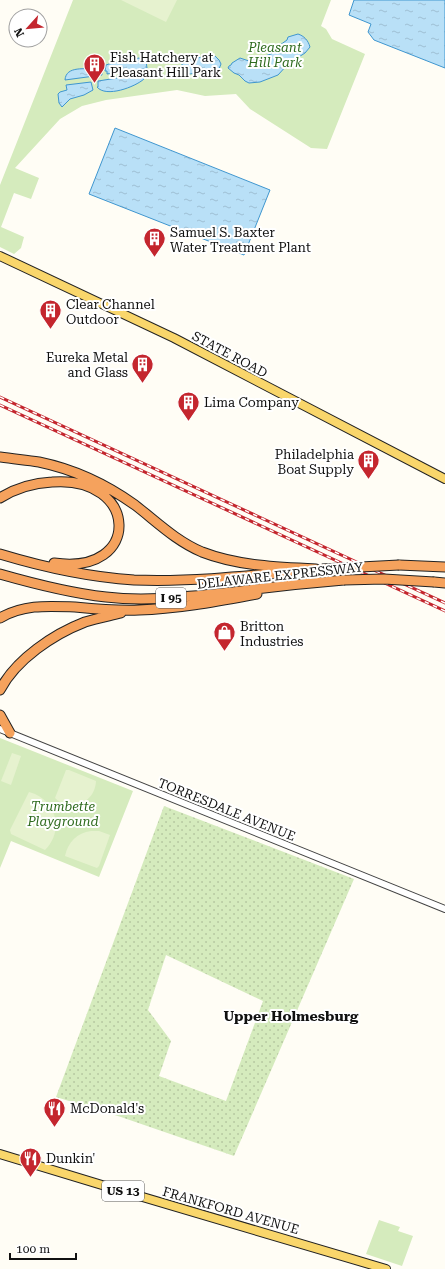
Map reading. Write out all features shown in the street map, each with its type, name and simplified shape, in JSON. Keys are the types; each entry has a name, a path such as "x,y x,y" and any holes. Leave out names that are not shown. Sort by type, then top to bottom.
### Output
{"highway":[{"path":"0,457 39,462 60,467 101,484 135,505 174,537 202,552 220,558 262,566 319,569"},
{"path":"0,494 18,485 48,478 80,480 101,484"},
{"path":"0,498 16,489 28,485 50,482 74,482 86,484 103,494 112,502 118,514 118,536 113,546 107,553 96,560 83,564 24,561"},
{"name":"DELAWARE EXPRESSWAY","path":"0,554 24,561 84,574 134,580 177,580 319,569 399,565 445,567"},
{"name":"DELAWARE EXPRESSWAY","path":"0,574 82,594 141,599 187,597 341,580 384,579 445,583"},
{"path":"0,690 26,658 53,638 87,622 103,617 139,610 234,598 341,580"},
{"path":"0,618 14,611 29,607 50,606 139,610"},
{"path":"0,716 10,733"}],"main road":[{"name":"STATE ROAD","path":"0,256 174,338 445,479"},
{"name":"FRANKFORD AVENUE","path":"0,1154 386,1269"}],"street":[{"name":"TORRESDALE AVENUE","path":"0,729 445,909"}],"green space":[{"name":"Pleasant Hill Park","path":"73,0 331,0 321,26 326,29 332,39 365,54 327,149 311,148 250,109 236,94 205,96 177,90 106,100 82,106 60,119 15,168 39,178 31,199 14,193 1,227 24,237 21,248 14,254 0,247 0,185"},
{"path":"121,0 177,0 166,22"},
{"name":"Trumbette Playground","path":"0,738 133,791 99,877 11,841 0,868"},
{"path":"12,753 21,756 11,785 1,781"},
{"path":"66,770 96,781 95,789 87,800 75,805 68,805 55,798"},
{"path":"29,792 46,801 55,816 55,833 45,850 11,834 10,830"},
{"path":"164,806 354,879 234,1156 121,1117 56,1097","holes":["166,955 263,1001 226,1101 159,1076 171,1041 148,1010"]},
{"path":"91,831 99,831 110,835 97,868 65,856 68,846 77,836"},
{"path":"379,1220 400,1227 398,1231 413,1236 402,1266 366,1254"}],"water":[{"path":"354,0 445,0 445,68 374,40 368,32 371,24 349,15"},
{"path":"298,34 306,39 310,47 305,53 288,64 278,75 260,82 249,83 228,68 232,63 240,58 249,61 271,54 277,51 280,45 287,40 288,37"},
{"path":"207,56 215,56 219,60 221,64 217,74 188,74 183,71 182,64 185,62"},
{"path":"139,58 146,61 147,68 107,74 107,71 105,71 106,65"},
{"path":"101,68 102,75 65,80 66,75 73,70"},
{"path":"143,74 144,79 128,88 107,92 97,87 98,81"},
{"path":"91,82 93,90 84,95 70,99 62,107 59,103 58,94 67,90 66,85"},
{"path":"115,128 270,190 244,255 89,194"}],"railway":[{"path":"0,397 445,603"},
{"path":"0,405 445,611"}],"place":[{"name":"Fish Hatchery at Pleasant Hill Park","path":"94,84"},
{"name":"Samuel S. Baxter Water Treatment Plant","path":"154,258"},
{"name":"Clear Channel Outdoor","path":"50,330"},
{"name":"Eureka Metal and Glass","path":"143,384"},
{"name":"Lima Company","path":"188,422"},
{"name":"Philadelphia Boat Supply","path":"369,480"},
{"name":"Britton Industries","path":"224,652"},
{"name":"McDonald's","path":"54,1128"},
{"name":"Dunkin'","path":"30,1178"}],"district":[{"name":"Upper Holmesburg","path":"291,1016"}]}
